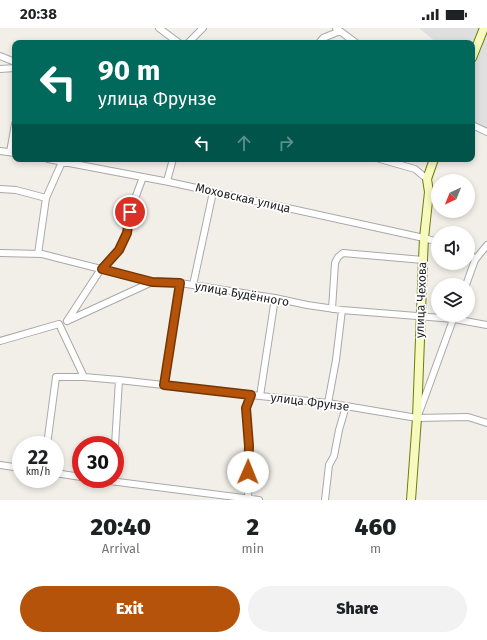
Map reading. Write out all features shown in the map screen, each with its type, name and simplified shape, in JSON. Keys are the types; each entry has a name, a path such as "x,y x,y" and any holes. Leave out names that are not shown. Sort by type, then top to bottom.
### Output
{"street":[{"path":"159,28 175,40"},
{"path":"191,40 203,28"},
{"path":"475,50 484,28"},
{"path":"321,40 338,30 352,40"},
{"path":"0,56 12,61"},
{"path":"0,69 12,68"},
{"path":"475,126 487,132"},
{"path":"0,151 12,152"},
{"path":"38,254 46,198 62,162"},
{"name":"Моховская улица","path":"62,162 167,181 431,240"},
{"path":"167,181 172,162"},
{"path":"390,162 415,169 427,179"},
{"name":"улица Чехова","path":"411,500 417,418 424,238 430,192 427,179 433,162"},
{"path":"67,321 102,269 119,250 127,233 130,212 143,177"},
{"path":"0,189 16,190 46,198"},
{"path":"193,285 213,192"},
{"path":"475,260 487,246"},
{"name":"улица Будённого","path":"0,253 42,254 152,282 180,283 275,298 306,305 342,310 431,316"},
{"path":"332,308 335,263 338,257 343,253 423,260"},
{"path":"0,341 67,321 152,282"},
{"path":"164,385 180,283"},
{"path":"260,396 275,298"},
{"path":"328,403 336,360 342,310"},
{"path":"417,418 452,322"},
{"name":"улица Будённого","path":"475,322 487,325"},
{"path":"59,324 84,377"},
{"name":"улица Фрунзе","path":"48,436 56,377 84,377 119,380 328,403 417,418 468,417 487,423"},
{"path":"115,436 119,380"},
{"path":"248,499 249,446 246,408 251,395"},
{"path":"325,500 329,465 334,456 339,430 346,406"},
{"path":"0,465 12,467"},
{"path":"124,482 259,500"}],"shaded area":[{"path":"419,28 487,28 487,129 475,123 475,40 433,40"}],"route":[{"path":"130,212 127,233 119,250 102,269 152,282 180,283 164,385 251,395 246,408 249,446 248,472"}]}
